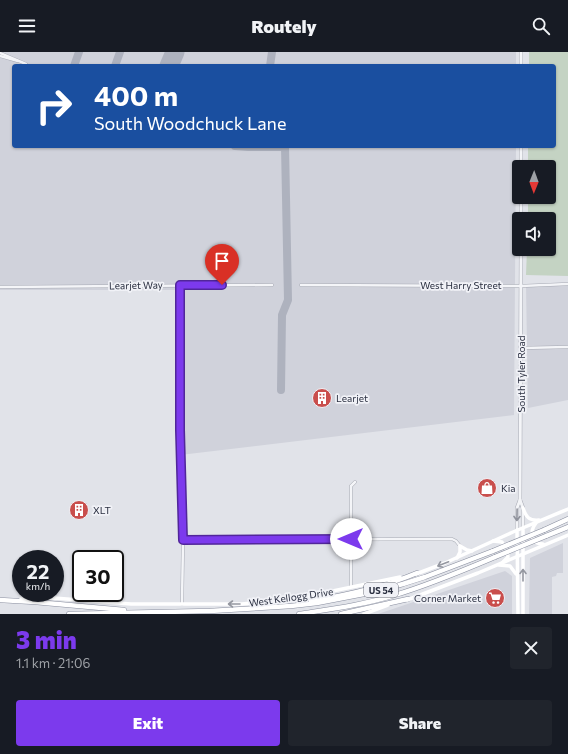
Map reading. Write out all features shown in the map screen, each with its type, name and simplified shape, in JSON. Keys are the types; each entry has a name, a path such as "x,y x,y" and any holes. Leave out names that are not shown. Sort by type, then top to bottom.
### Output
{"highway":[{"name":"US 54","path":"69,614 210,611 317,603 369,593 425,577 493,552 568,519"},
{"name":"US 54","path":"299,614 344,608 394,595 443,579 568,527"},
{"path":"265,608 316,600 378,587 417,573"},
{"path":"341,614 408,599"},
{"path":"0,600 146,612"}],"main road":[{"path":"523,508 529,519 544,519"},
{"name":"West Kellogg Drive","path":"0,600 54,598 116,604 182,604 259,603 304,597 417,573 457,558 517,530 568,509"},
{"path":"536,523 531,531 532,537 535,543 544,544"},
{"name":"South Tyler Road","path":"523,528 523,614"},
{"name":"South Tyler Road","path":"517,530 518,614"},
{"path":"364,614 408,599 523,555 544,544 568,535"},
{"path":"493,541 502,542 507,551 508,557 499,564"},
{"path":"457,558 460,552 460,546 472,551"},
{"path":"499,564 510,566 517,576"}],"street":[{"path":"521,52 521,64"},
{"path":"0,54 26,64"},
{"path":"521,148 521,160"},
{"name":"South Tyler Road","path":"517,530 517,508 520,500 521,256"},
{"name":"West Harry Street","path":"301,285 355,284 520,286 568,284"},
{"path":"180,285 180,430 183,540 182,604"},
{"name":"Learjet Way","path":"0,286 272,285"},
{"path":"521,348 568,348"},
{"path":"351,588 352,486 355,482"},
{"name":"South Tyler Road","path":"520,500 523,508 523,528"},
{"path":"183,540 452,539 456,540 460,546"}],"shaded area":[{"path":"0,52 516,52 516,64 12,64 12,148 516,148 516,160 512,160 512,204 516,204 516,212 512,212 512,256 515,256 514,415 180,455 179,290 0,290"},
{"path":"526,285 568,285 568,400 528,408"},
{"path":"563,543 563,573 557,573 556,576 552,577 552,614 529,614 530,558"},
{"path":"505,571 512,576 512,614 378,614"}],"green space":[{"path":"529,52 568,52 568,276 526,275 527,256 556,256 556,212 528,212 528,204 556,204 556,160 528,160 528,148 556,148 556,64 529,64"}],"taxiway":[{"path":"75,64 79,52"},
{"path":"116,64 120,52"},
{"path":"270,64 272,52"},
{"path":"281,390 282,315 288,300 285,148"}],"runway":[{"path":"170,64 175,52"}],"place":[{"name":"Learjet","path":"322,398"},
{"name":"Kia","path":"487,488"},
{"name":"XLT","path":"79,510"},
{"name":"Corner Market","path":"495,598"}],"route":[{"path":"222,285 180,285 180,430 183,540 351,539"}]}
